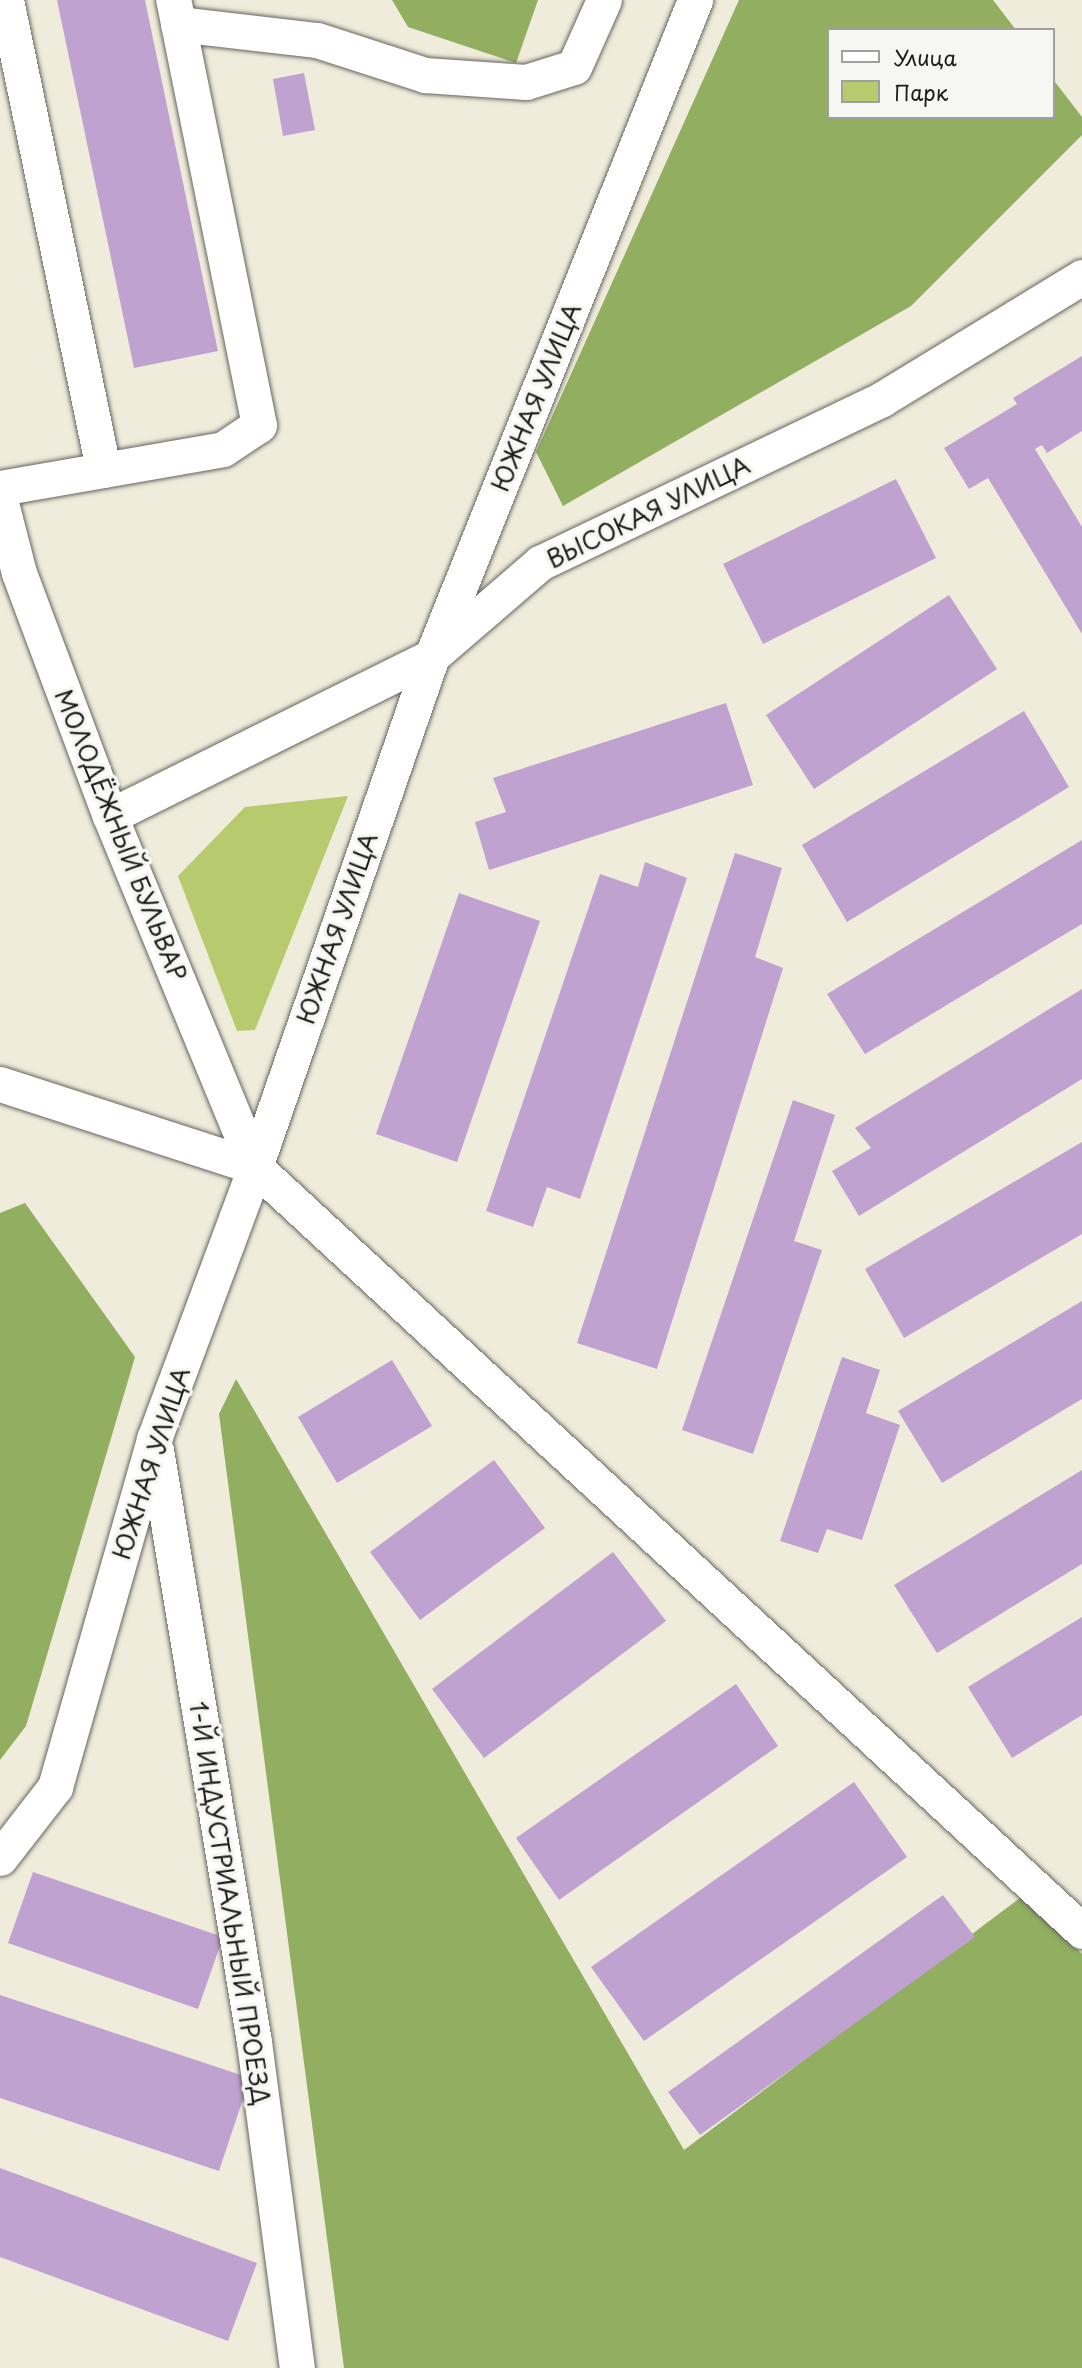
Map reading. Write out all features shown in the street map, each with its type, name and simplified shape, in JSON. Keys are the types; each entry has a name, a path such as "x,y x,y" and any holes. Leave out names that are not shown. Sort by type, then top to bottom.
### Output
{"street":[{"path":"6,0 103,470"},
{"path":"0,488 223,449 259,425 176,12 317,40 425,75 526,82 574,67 604,0"},
{"name":"ЮЖНАЯ УЛИЦА","path":"0,1858 55,1787 154,1439 255,1167 432,656 695,0"},
{"name":"ВЫСОКАЯ УЛИЦА","path":"110,816 432,656 540,564 882,398 1082,276"},
{"name":"МОЛОДЁЖНЫЙ БУЛЬВАР","path":"0,499 9,575 255,1167"},
{"path":"0,1084 255,1167 1082,1931"},
{"name":"1-Й ИНДУСТРИАЛЬНЫЙ ПРОЕЗД","path":"154,1439 254,2042 297,2368"}],"green space":[{"path":"392,0 538,0 516,63 408,27"},
{"path":"739,0 993,0 1014,28 827,28 827,119 1054,119 1054,81 1082,117 1082,135 911,306 563,506 536,452"},
{"path":"348,796 255,1030 237,1031 178,876 245,807"},
{"path":"25,1203 135,1357 26,1726 0,1760 0,1213"},
{"path":"236,1379 684,2150 1024,1895 1082,1954 1082,2368 344,2368 219,1414"}],"building":[{"path":"57,0 145,0 218,351 134,368"},
{"path":"304,73 315,130 283,136 273,79"},
{"path":"1082,356 1082,431 1047,453 1042,445 1035,449 1082,527 1082,634 988,478 969,489 944,448 1017,404 1013,398"},
{"path":"896,479 936,558 763,644 723,564"},
{"path":"949,595 997,669 814,789 766,715"},
{"path":"726,703 753,785 489,870 475,822 506,812 493,778"},
{"path":"1024,711 1069,787 847,922 802,845"},
{"path":"1082,840 1082,924 865,1054 827,994"},
{"path":"735,853 782,868 755,957 783,968 657,1369 577,1343"},
{"path":"645,862 687,878 580,1199 547,1187 533,1227 486,1211 600,874 638,887"},
{"path":"459,893 540,921 457,1162 376,1134"},
{"path":"1082,989 1082,1079 859,1216 832,1171 871,1148 855,1128"},
{"path":"793,1100 835,1115 794,1241 822,1250 753,1454 682,1430"},
{"path":"1082,1142 1082,1234 904,1338 865,1269"},
{"path":"1082,1301 1082,1399 942,1483 898,1411"},
{"path":"842,1357 880,1370 866,1413 900,1425 862,1540 827,1529 818,1553 780,1541"},
{"path":"392,1360 432,1426 337,1483 298,1417"},
{"path":"494,1460 545,1528 420,1620 370,1552"},
{"path":"1082,1470 1082,1564 937,1653 894,1585"},
{"path":"613,1552 666,1621 484,1758 432,1689"},
{"path":"1082,1617 1082,1715 1012,1758 968,1687"},
{"path":"736,1684 778,1746 559,1900 516,1838"},
{"path":"854,1782 907,1857 644,2041 591,1967"},
{"path":"33,1872 223,1937 198,2009 8,1943"},
{"path":"943,1895 975,1937 700,2135 668,2092"},
{"path":"0,1995 250,2078 219,2171 0,2098"},
{"path":"0,2168 257,2263 228,2341 0,2257"}]}
